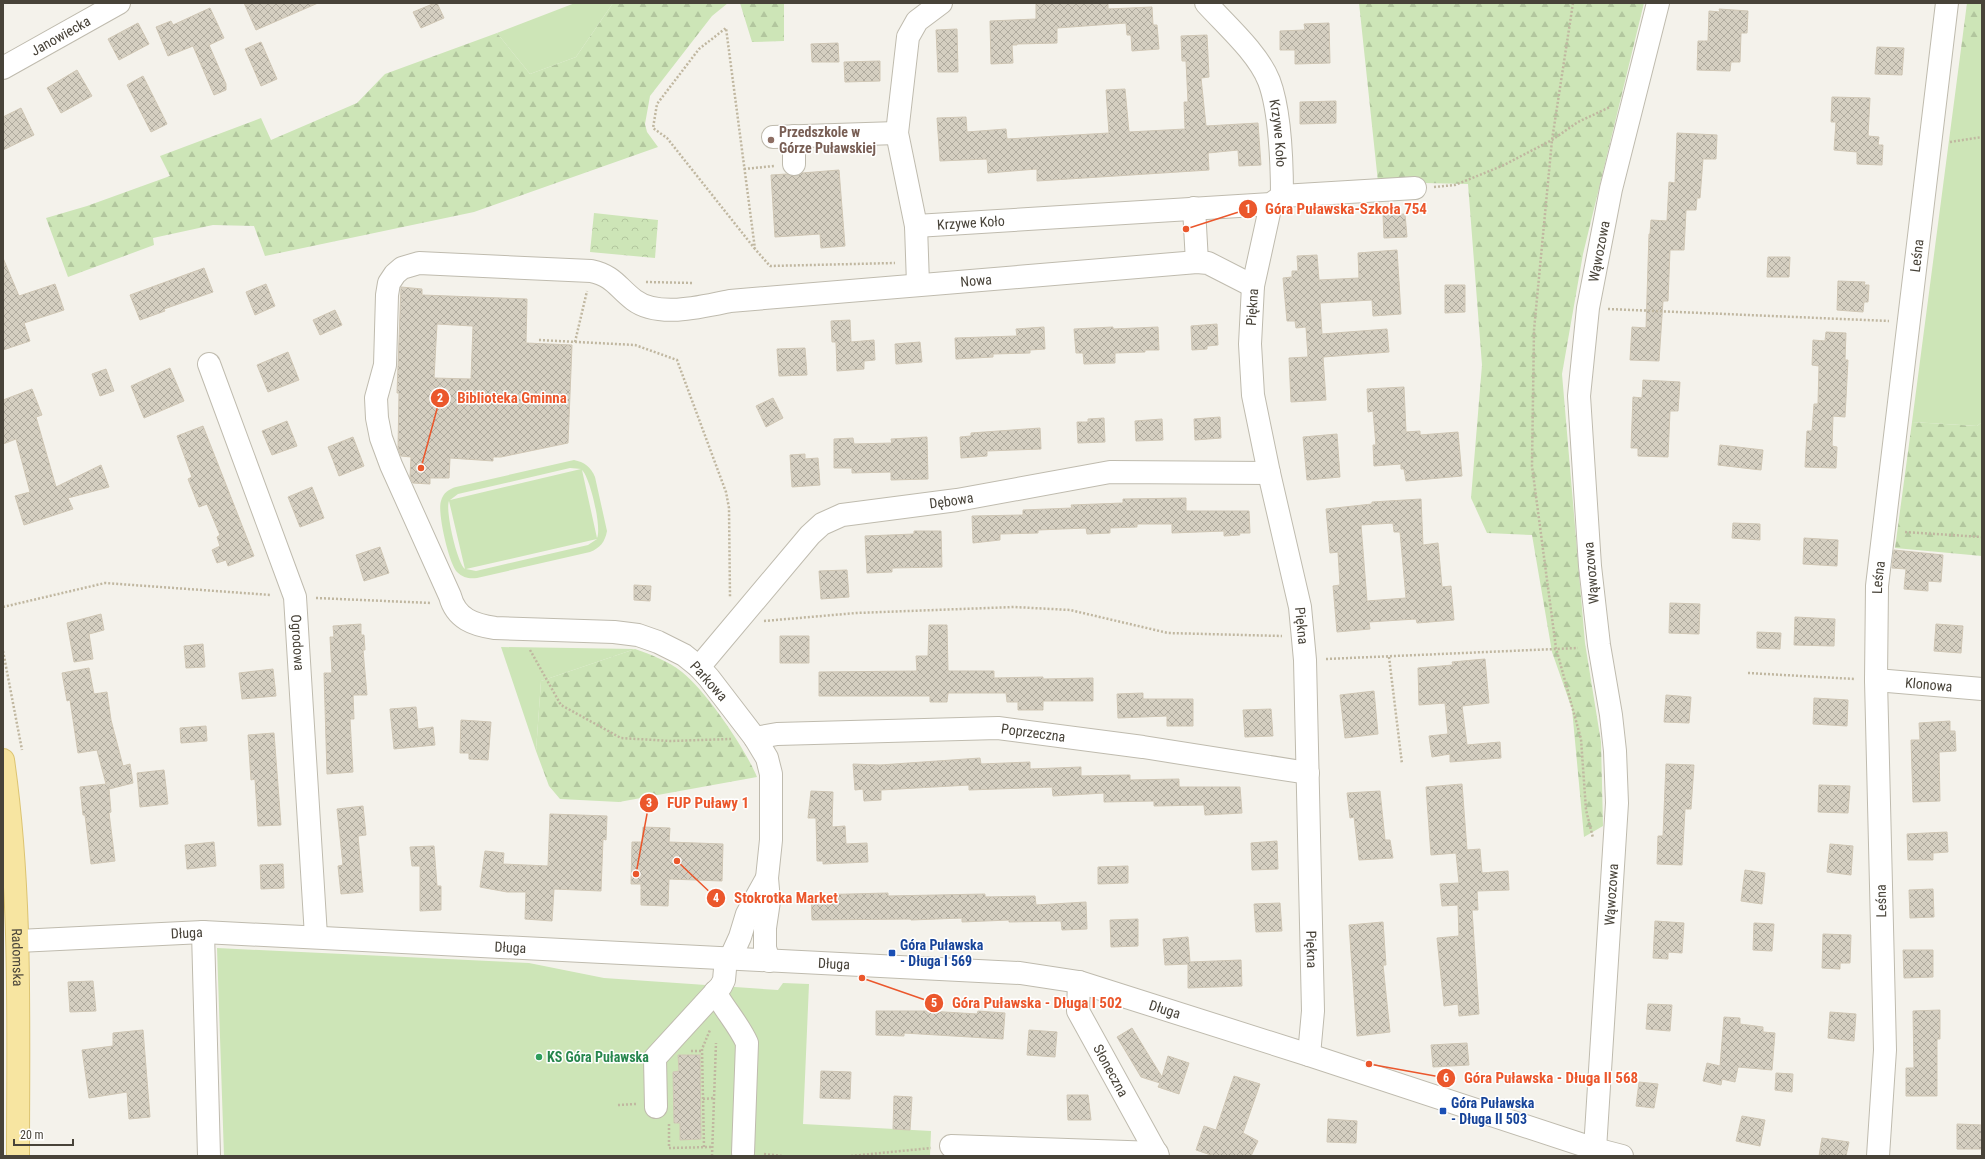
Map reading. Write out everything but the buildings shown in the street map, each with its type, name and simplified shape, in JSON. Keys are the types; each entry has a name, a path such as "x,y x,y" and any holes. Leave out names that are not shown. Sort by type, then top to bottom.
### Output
{"main road":[{"name":"Radomska","path":"3,760 13,848 18,941 18,1156"}],"street":[{"name":"Janowiecka","path":"3,68 119,3"},
{"path":"918,284 916,226 897,133 908,37 917,22 941,3"},
{"name":"Krzywe Koło","path":"916,226 1194,208 1276,200 1282,171 1276,114 1269,81 1250,50 1206,3"},
{"name":"Wąwozowa","path":"1595,1149 1616,803 1615,751 1612,715 1598,645 1590,566 1580,428 1581,367 1588,308 1611,189 1658,3"},
{"name":"Leśna","path":"1878,1156 1885,1050 1876,680 1877,586 1947,3"},
{"path":"794,164 783,137 897,133"},
{"path":"1276,200 1416,188"},
{"name":"Piękna","path":"1276,200 1253,286 1250,344 1253,395 1268,473 1300,607 1305,660 1313,1011 1308,1055"},
{"path":"1194,208 1197,262"},
{"name":"Nowa","path":"695,308 730,301 918,284 1197,262 1208,263 1253,286"},
{"name":"Parkowa","path":"695,308 650,308 633,299 616,281 600,273 591,271 419,264 402,268 395,274 389,283 387,294 385,365 376,398 377,418 381,438 391,465 451,600 466,620 479,626 495,628 614,632 638,635 658,642 684,655 699,666 755,738 767,758 771,774 771,840 767,878 769,901 765,928 765,948 769,961"},
{"name":"Ogrodowa","path":"209,364 295,597 316,936"},
{"name":"Dębowa","path":"699,666 736,625 810,535 822,524 842,515 957,500 1110,472 1268,473"},
{"name":"Klonowa","path":"1876,680 1982,688"},
{"name":"Poprzeczna","path":"755,738 777,734 998,728 1143,747 1308,773"},
{"name":"Parkowa","path":"647,1106 655,1058 719,998 728,958 740,937 747,914 767,878"},
{"path":"203,932 209,1156"},
{"name":"Długa","path":"18,941 203,932 316,936 769,961 1020,972 1080,982 1595,1149 1622,1156"},
{"name":"Słoneczna","path":"1080,982 1078,1011 1158,1154"},
{"path":"719,998 741,1030 747,1043 743,1153"},
{"path":"951,1146 1158,1154"}],"path":[{"path":"1573,3 1552,140 1534,330 1532,466 1556,648 1582,739 1586,810 1593,840"},
{"path":"755,250 726,28 699,49 657,104 653,128 667,138 755,250 770,266 895,263"},
{"path":"1456,185 1502,166 1552,140 1578,122 1613,106"},
{"path":"1930,145 1982,137"},
{"path":"744,169 794,164"},
{"path":"1588,308 1908,322"},
{"path":"539,340 635,345 677,360 726,492 729,508 730,611 736,625 856,613 1014,607 1070,610 1168,633 1303,636"},
{"path":"1883,531 1982,537"},
{"path":"3,607 105,583 295,597 451,600"},
{"path":"528,647 561,705 621,738 670,741 755,738"},
{"path":"1305,660 1579,648"},
{"path":"1389,657 1402,764"},
{"path":"1748,673 1876,680"},
{"path":"704,1147 701,1051 719,998"},
{"path":"712,1156 716,1044"},
{"path":"703,1099 714,1098"},
{"path":"618,1105 647,1106"},
{"path":"680,1147 712,1146"},
{"path":"851,1156 951,1146"}],"green space":[{"path":"575,3 613,3 576,57 530,74 497,33"},
{"path":"613,3 728,3 712,16 650,96 645,124 647,132 658,147 474,212 265,256 254,226 213,225 153,238 154,245 68,277 46,218 87,206 170,176 160,156 261,118 271,140 357,103 385,74 497,33 530,74 576,57"},
{"path":"740,3 784,3 784,41 752,42"},
{"path":"1359,3 1644,3 1583,254 1562,374 1585,643 1601,742 1603,826 1584,837 1572,709 1552,652 1532,535 1487,533 1471,498 1482,365 1468,184 1378,182"},
{"path":"1967,3 1982,3 1982,49 1961,49"},
{"path":"1961,49 1982,49 1982,422 1977,426 1912,422"},
{"path":"594,213 658,220 655,258 590,252"},
{"path":"1912,422 1977,426 1982,422 1982,556 1895,548"},
{"path":"574,460 578,461 589,468 595,477 607,531 606,535 602,544 597,549 590,552 477,578 467,578 459,574 454,567 447,549 442,526 440,507 441,501 443,496 449,490 456,487","holes":["570,468 581,469 450,500 458,494","582,470 592,492 597,514 597,538","449,501 465,569 455,547 450,525 448,506","597,539 588,545 476,571 466,569"]},
{"path":"501,647 635,649 541,681 536,751"},
{"path":"635,649 665,661 682,672 692,681 724,721 744,751 757,777 619,802 560,799 549,786 536,751 541,681"},
{"name":"KS Góra Puławska","path":"217,948 529,963 604,978 778,990 783,983 809,984 803,1124 931,1131 930,1156 224,1156"}],"place":[{"name":"Przedszkole w Górze Puławskiej","path":"771,140"},
{"name":"Góra Puławska-Szkoła 754","path":"1186,229"},
{"name":"Biblioteka Gminna","path":"421,468"},
{"name":"Stokrotka Market","path":"677,861"},
{"name":"FUP Puławy 1","path":"636,874"},
{"name":"Góra Puławska - Długa I 569","path":"892,953"},
{"name":"Góra Puławska - Długa I 502","path":"862,978"},
{"name":"KS Góra Puławska","path":"539,1057"},
{"name":"Góra Puławska - Długa II 568","path":"1369,1064"},
{"name":"Góra Puławska - Długa II 503","path":"1443,1111"}]}
